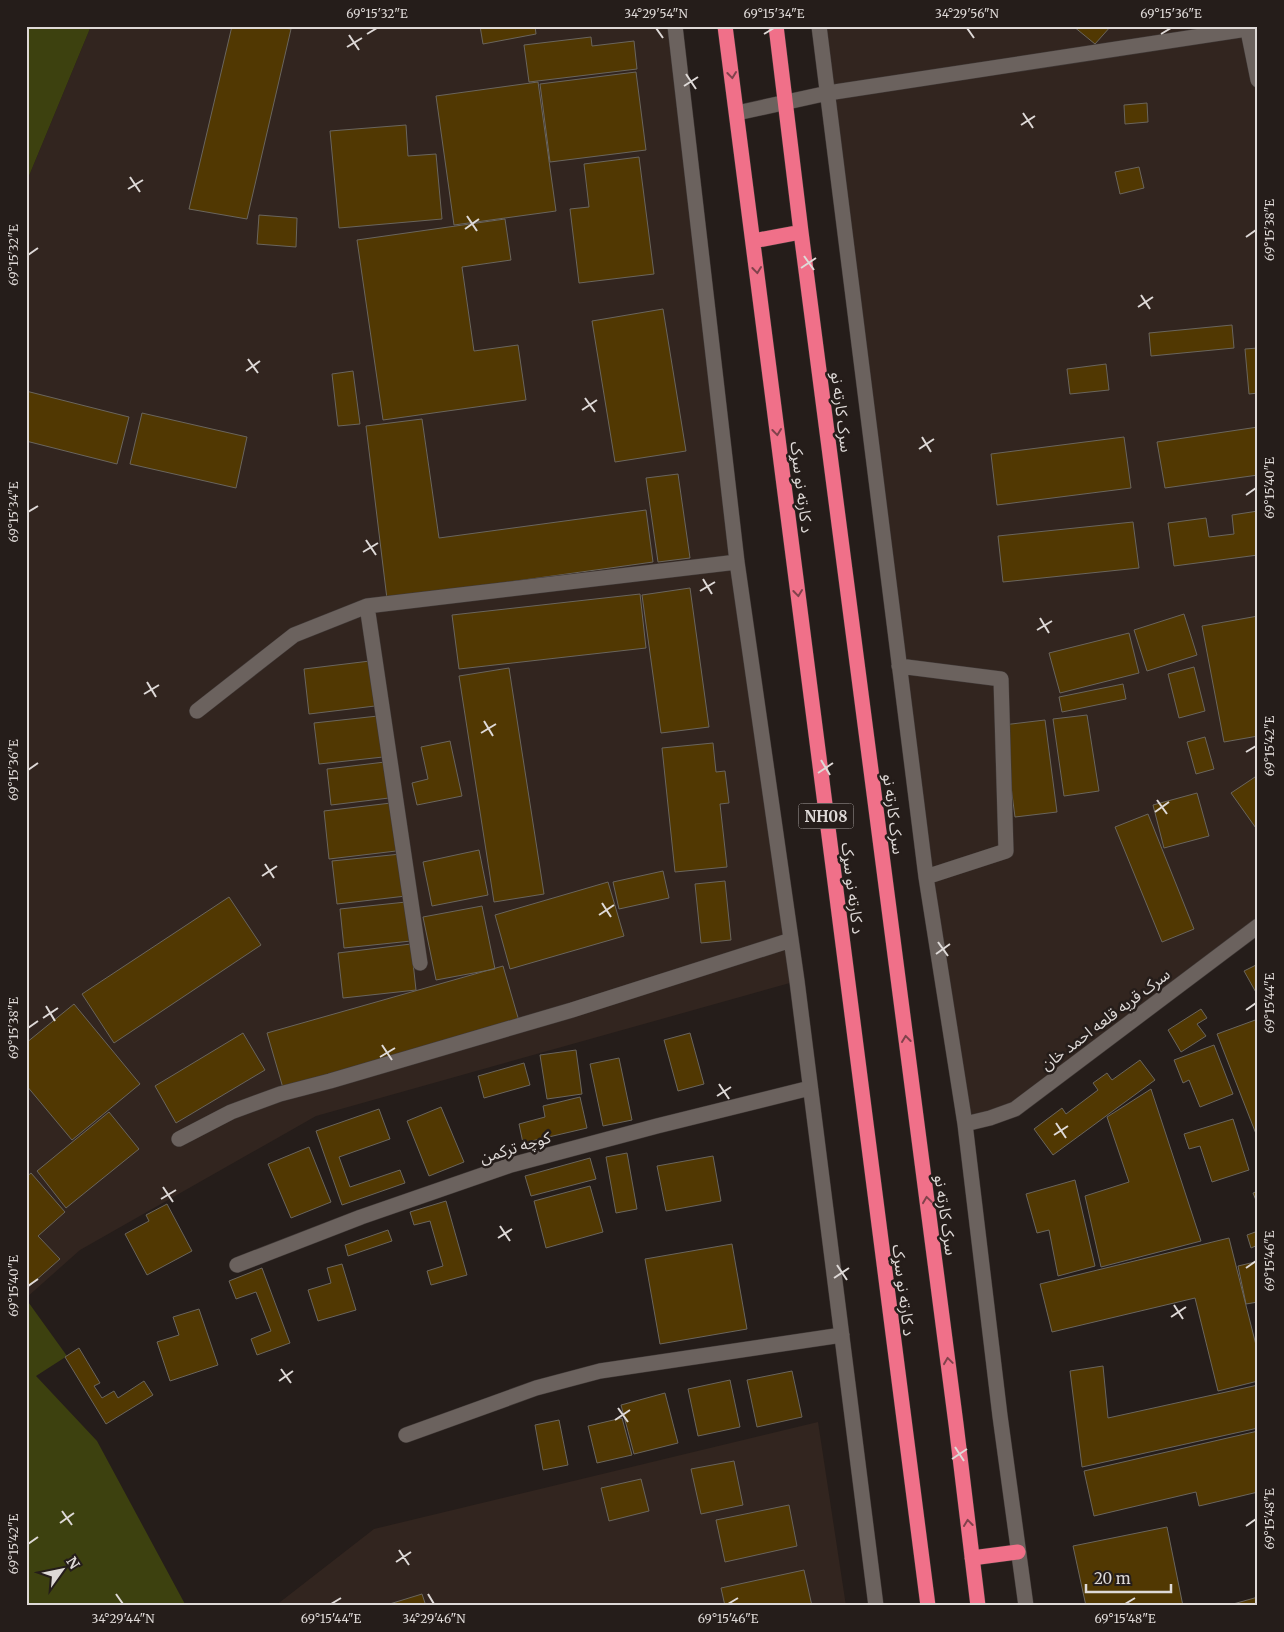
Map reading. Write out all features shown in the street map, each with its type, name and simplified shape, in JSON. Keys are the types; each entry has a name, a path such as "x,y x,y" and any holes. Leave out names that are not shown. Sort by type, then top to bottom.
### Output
{"highway":[{"name":"د کارته نو سړک","path":"725,26 928,1606"},
{"name":"سرک کارته نو","path":"776,26 978,1606"},
{"path":"753,241 801,232"},
{"path":"972,1558 1018,1552"}],"street":[{"path":"675,26 737,562 791,940 876,1606"},
{"path":"819,26 926,878 965,1124 1026,1606"},
{"path":"737,113 828,93 1247,28 1258,80"},
{"path":"197,711 294,634 367,606 737,562"},
{"path":"367,606 420,963"},
{"path":"899,666 1001,680 1006,851 926,878"},
{"name":"سرک قریه قلعه احمد خان","path":"965,1124 1015,1109 1258,926"},
{"path":"179,1139 231,1112 280,1094 330,1082 572,1010 791,940"},
{"name":"کوچه ترکمن","path":"237,1265 361,1217 511,1165 656,1126 810,1088"},
{"path":"406,1435 536,1388 600,1370 842,1335"}],"shaded area":[{"path":"91,26 675,26 797,981 316,1116 80,1250 26,1298 26,183"},
{"path":"819,26 1258,26 1258,926 1015,1109 965,1124"},
{"path":"818,1422 846,1606 275,1606 374,1529"}],"green space":[{"path":"26,26 91,26 26,183"},
{"path":"26,1299 67,1356 36,1376 97,1441 186,1606 26,1606"}],"building":[{"path":"232,26 272,26 291,29 247,219 189,209"},
{"path":"480,26 535,26 536,34 483,44"},
{"path":"1073,26 1111,26 1095,44"},
{"path":"591,37 592,46 634,41 637,69 529,82 524,45"},
{"path":"636,72 646,150 550,162 540,84"},
{"path":"538,82 556,211 454,225 436,96"},
{"path":"1147,103 1148,122 1125,124 1124,105"},
{"path":"406,125 408,156 436,154 442,219 339,228 330,131"},
{"path":"639,157 654,274 579,283 570,209 589,207 584,164"},
{"path":"1139,167 1144,188 1120,194 1115,172"},
{"path":"259,215 297,218 296,247 257,244"},
{"path":"505,219 511,260 462,267 474,351 518,345 526,400 383,420 357,240"},
{"path":"663,309 686,451 615,462 592,321"},
{"path":"1232,325 1234,348 1151,356 1149,333"},
{"path":"1258,348 1258,393 1249,394 1245,349"},
{"path":"1106,364 1109,390 1070,394 1067,369"},
{"path":"353,371 360,424 338,426 332,374"},
{"path":"26,391 129,417 117,464 26,441"},
{"path":"142,413 247,437 236,488 130,464"},
{"path":"422,419 439,538 646,510 653,562 387,599 366,426"},
{"path":"1258,427 1258,475 1165,488 1157,442"},
{"path":"1124,437 1131,488 997,505 991,454"},
{"path":"678,474 690,558 658,562 646,478"},
{"path":"1258,511 1258,555 1174,566 1168,523 1206,518 1209,537 1234,534 1232,515"},
{"path":"1133,522 1139,568 1003,582 998,536"},
{"path":"690,588 709,727 661,733 642,595"},
{"path":"640,594 646,648 459,669 452,615"},
{"path":"1184,614 1197,655 1147,671 1134,630"},
{"path":"1258,616 1258,736 1224,742 1202,626"},
{"path":"1129,633 1139,673 1060,693 1049,653"},
{"path":"370,661 375,706 309,714 304,669"},
{"path":"1194,667 1205,711 1179,718 1168,674"},
{"path":"509,668 544,894 494,902 459,676"},
{"path":"1123,684 1126,699 1062,712 1059,697"},
{"path":"1087,715 1099,791 1064,796 1053,719"},
{"path":"378,716 383,757 319,764 314,723"},
{"path":"1045,720 1057,812 1015,817 1003,725"},
{"path":"1205,737 1214,769 1196,774 1187,742"},
{"path":"450,741 462,796 417,805 412,783 428,779 421,747"},
{"path":"713,743 716,772 725,771 729,803 720,804 727,867 675,872 662,748"},
{"path":"385,762 389,798 331,805 327,769"},
{"path":"1258,775 1258,831 1231,793"},
{"path":"1197,793 1209,836 1164,848 1153,805"},
{"path":"391,803 396,851 329,859 324,811"},
{"path":"1148,814 1194,929 1162,942 1115,827"},
{"path":"479,850 488,895 432,906 423,862"},
{"path":"401,854 406,896 337,904 332,861"},
{"path":"663,871 669,898 619,909 613,882"},
{"path":"725,881 731,940 701,943 695,884"},
{"path":"608,882 624,936 510,969 495,915"},
{"path":"229,897 261,945 114,1043 82,994"},
{"path":"406,902 411,941 344,948 340,909"},
{"path":"482,906 495,969 436,980 423,917"},
{"path":"411,944 416,990 343,998 338,953"},
{"path":"1258,964 1258,996 1244,971"},
{"path":"503,966 519,1021 283,1088 267,1033"},
{"path":"74,1004 140,1084 72,1140 26,1085 26,1043"},
{"path":"1201,1009 1207,1018 1197,1024 1206,1036 1181,1052 1168,1030"},
{"path":"1258,1019 1258,1139 1217,1034"},
{"path":"243,1033 265,1070 176,1123 155,1086"},
{"path":"690,1033 704,1084 678,1091 664,1040"},
{"path":"1214,1045 1233,1094 1200,1107 1189,1080 1183,1083 1174,1060"},
{"path":"576,1050 582,1094 547,1099 540,1055"},
{"path":"619,1058 632,1120 603,1126 590,1064"},
{"path":"1140,1060 1155,1080 1053,1155 1034,1129 1062,1108 1066,1114 1098,1090 1093,1083 1107,1073 1112,1080"},
{"path":"524,1063 530,1085 484,1098 478,1076"},
{"path":"1151,1089 1201,1241 1101,1267 1085,1196 1129,1182 1107,1117"},
{"path":"580,1097 587,1128 523,1143 519,1124 545,1117 543,1106"},
{"path":"441,1107 464,1162 429,1176 407,1121"},
{"path":"379,1109 390,1139 339,1157 350,1187 400,1170 405,1183 342,1205 316,1131"},
{"path":"109,1112 139,1149 66,1208 37,1171"},
{"path":"1233,1119 1249,1170 1212,1182 1200,1146 1189,1149 1184,1134"},
{"path":"309,1147 331,1202 291,1218 268,1164"},
{"path":"627,1153 637,1209 616,1213 606,1157"},
{"path":"713,1156 721,1201 666,1211 657,1166"},
{"path":"590,1158 596,1179 531,1196 525,1176"},
{"path":"31,1173 65,1212 38,1236 60,1259 26,1289 26,1177"},
{"path":"1075,1180 1095,1266 1058,1276 1049,1230 1037,1233 1026,1194"},
{"path":"590,1186 603,1232 546,1248 534,1201"},
{"path":"1258,1191 1258,1205 1253,1193"},
{"path":"446,1201 467,1275 431,1285 427,1271 443,1266 430,1221 414,1225 410,1212"},
{"path":"167,1204 192,1251 147,1275 125,1234 149,1221 146,1215"},
{"path":"388,1230 392,1241 348,1256 345,1245"},
{"path":"1258,1231 1258,1245 1251,1248 1247,1235"},
{"path":"1229,1238 1258,1353 1258,1381 1218,1391 1195,1298 1052,1332 1040,1284"},
{"path":"732,1244 747,1329 660,1344 645,1259"},
{"path":"1255,1262 1258,1274 1258,1302 1246,1304 1238,1266"},
{"path":"342,1264 356,1310 318,1321 308,1290 331,1283 327,1268"},
{"path":"262,1268 290,1343 257,1355 251,1339 271,1331 256,1292 236,1299 229,1281"},
{"path":"199,1309 218,1365 170,1381 157,1342 179,1335 173,1317"},
{"path":"79,1348 100,1383 94,1386 102,1398 114,1391 118,1398 144,1381 153,1395 106,1424 65,1357"},
{"path":"1103,1366 1108,1418 1258,1385 1258,1428 1082,1467 1070,1371"},
{"path":"792,1371 802,1417 757,1427 747,1380"},
{"path":"730,1380 740,1427 698,1436 688,1389"},
{"path":"665,1393 678,1443 634,1454 621,1405"},
{"path":"622,1418 632,1455 597,1463 588,1426"},
{"path":"559,1420 568,1465 543,1470 535,1425"},
{"path":"1258,1431 1258,1492 1199,1506 1196,1492 1094,1516 1084,1471"},
{"path":"734,1461 743,1505 701,1514 691,1469"},
{"path":"641,1479 649,1511 609,1521 601,1488"},
{"path":"789,1505 797,1546 725,1562 716,1520"},
{"path":"1167,1527 1183,1606 1086,1606 1073,1546"},
{"path":"804,1570 812,1606 725,1606 721,1588"},
{"path":"422,1594 426,1606 383,1606"},
{"path":"1258,1597 1258,1606 1226,1606"}]}
